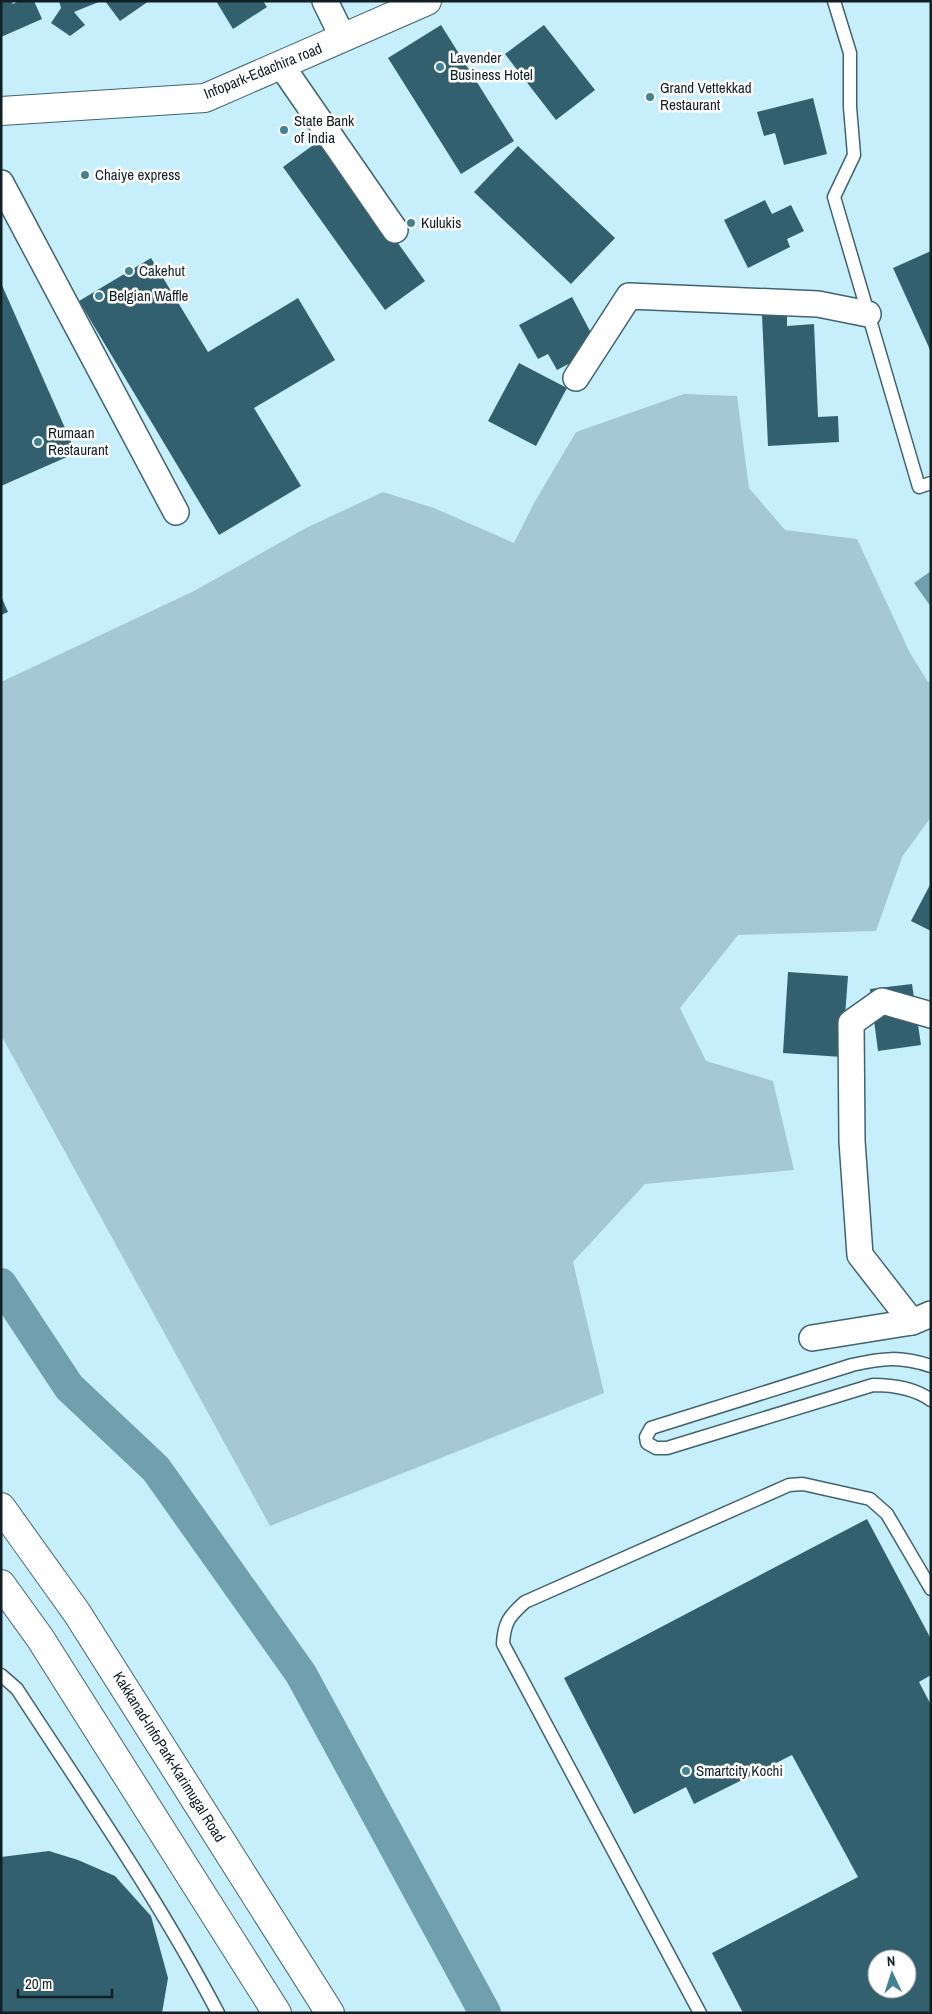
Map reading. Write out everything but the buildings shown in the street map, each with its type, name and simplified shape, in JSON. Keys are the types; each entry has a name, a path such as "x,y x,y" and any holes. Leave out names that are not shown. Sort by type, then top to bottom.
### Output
{"main road":[{"name":"Infopark-Edachira road","path":"1,111 205,98 427,1"},
{"name":"Kakkanad-InfoPark-Karimugal Road","path":"1,1507 78,1613 330,2013"},
{"path":"1,1584 40,1638 277,2013"}],"street":[{"path":"325,1 343,38"},
{"path":"281,65 395,230"},
{"path":"1,183 176,512"},
{"path":"576,378 629,296 818,304 868,314"},
{"path":"921,1318 860,1255 852,1141 851,1023 882,1001 931,1015"},
{"path":"812,1338 921,1318"}],"lane":[{"path":"834,1 850,53 850,107 854,155 834,197 919,487 931,483"},
{"path":"931,1366 912,1360 880,1358 651,1428 646,1437 647,1443 656,1448 667,1448 873,1385 890,1385 921,1392 931,1400"},
{"path":"700,2013 503,1644 504,1631 511,1614 525,1602 789,1485 803,1484 870,1499 887,1514 931,1589"},
{"path":"1,1675 17,1689 138,1876 196,1971 218,2013"}],"shaded area":[{"path":"684,394 737,396 749,488 785,530 857,539 910,653 928,682 931,681 931,817 902,857 876,931 738,935 680,1008 706,1061 773,1081 794,1170 645,1184 573,1262 604,1393 270,1526 1,1035 1,682 194,591 306,528 383,492 434,508 514,543 534,503 576,432"},
{"path":"931,571 931,607 914,583"}],"waterway":[{"path":"1,1284 69,1387 156,1469 301,1674 485,2013"}],"place":[{"name":"Lavender Business Hotel","path":"440,67"},
{"name":"Grand Vettekkad Restaurant","path":"650,97"},
{"name":"State Bank of India","path":"284,130"},
{"name":"Chaiye express","path":"85,175"},
{"name":"Kulukis","path":"411,223"},
{"name":"Cakehut","path":"129,271"},
{"name":"Belgian Waffle","path":"99,296"},
{"name":"Rumaan Restaurant","path":"38,442"},
{"name":"Smartcity Kochi","path":"686,1771"}]}
